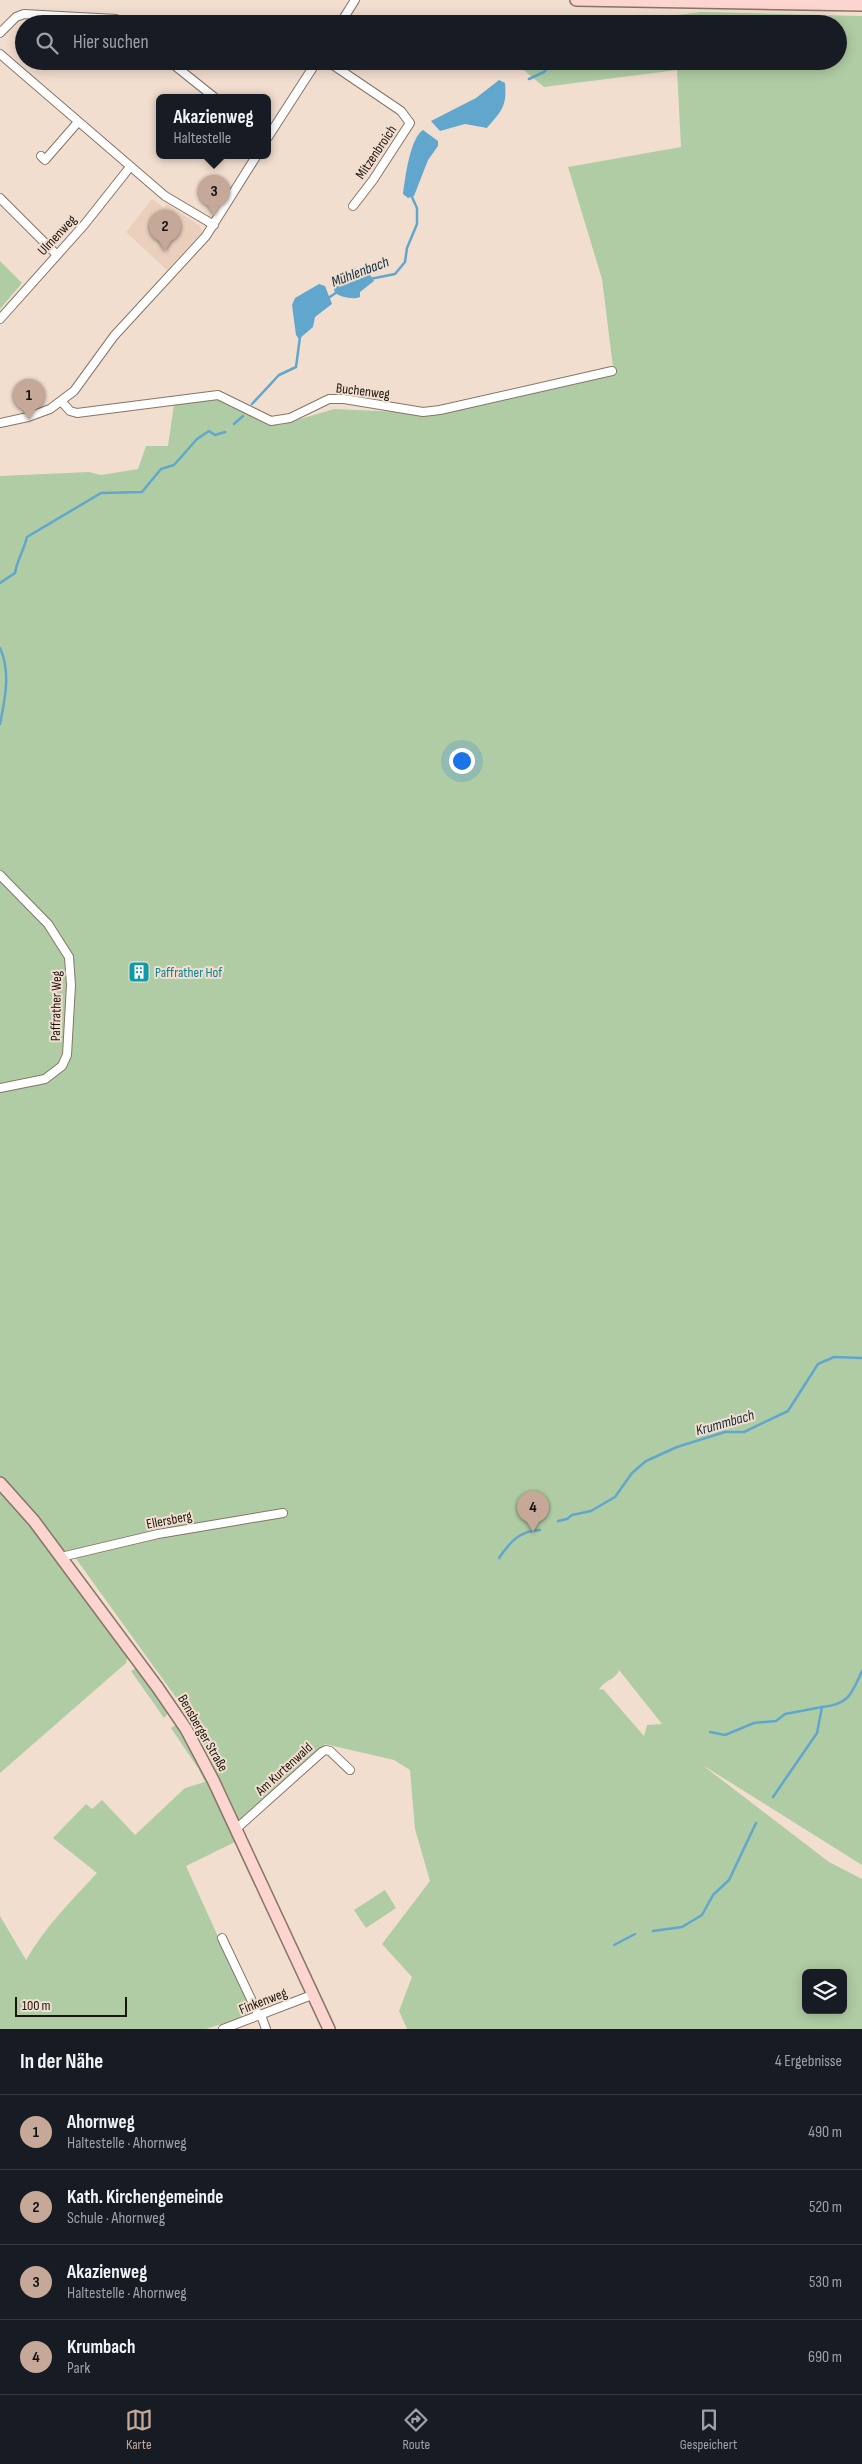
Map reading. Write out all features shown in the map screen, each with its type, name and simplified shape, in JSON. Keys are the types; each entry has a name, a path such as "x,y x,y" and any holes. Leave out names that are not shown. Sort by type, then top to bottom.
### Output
{"main road":[{"path":"576,0 862,5"},
{"name":"Bensberger Straße","path":"0,1483 22,1506 61,1557 186,1729 236,1829 329,2029"}],"street":[{"path":"346,15 355,0"},
{"path":"24,15 33,13 57,15"},
{"path":"0,33 15,18"},
{"path":"0,54 15,67"},
{"path":"18,70 164,196 214,225"},
{"path":"180,70 210,94"},
{"path":"271,131 311,70"},
{"name":"Mitzenbroich","path":"340,70 401,111 410,123 353,206"},
{"path":"41,156 45,160 78,122"},
{"path":"0,423 28,417 50,409 62,402 74,391 130,317 194,250 214,225 255,159"},
{"name":"Ulmenweg","path":"0,319 56,254 84,225 130,167"},
{"path":"0,198 56,254"},
{"name":"Buchenweg","path":"62,402 70,411 77,413 218,395 264,418 280,421 329,399 344,399 423,412 440,410 612,371"},
{"name":"Paffrather Weg","path":"0,875 48,924 69,957 71,985 67,1055 62,1066 45,1078 0,1088"},
{"name":"Ellersberg","path":"61,1557 158,1534 283,1512"},
{"name":"Am Kurtenwald","path":"236,1829 322,1752 330,1751 350,1770"},
{"path":"222,1938 266,2029"},
{"name":"Finkenweg","path":"223,2029 312,1995"}],"shaded area":[{"path":"152,199 164,208 167,204 200,226 202,232 167,270 126,232"}],"green space":[{"path":"701,12 822,15 678,15"},
{"path":"847,16 862,16 862,1865 701,1764 829,1862 862,1879 862,2029 407,2029 399,2011 412,1977 382,1944 430,1881 415,1829 410,1770 394,1760 325,1744 264,1807 241,1824 193,1721 74,1556 58,1559 128,1654 126,1663 0,1773 0,476 89,472 101,475 138,469 146,446 168,446 174,404 213,398 240,408 268,425 280,425 334,409 425,413 613,367 602,279 568,167 681,147 677,70 847,70","holes":["619,1670 662,1724 647,1725 644,1736 603,1689 599,1690 616,1676"]},
{"path":"524,70 677,70 544,87"},
{"path":"0,261 22,283 0,309"},
{"path":"136,1668 139,1669 169,1712 164,1718 131,1671"},
{"path":"176,1725 181,1728 237,1841 186,1866 253,2014 206,2029 0,2029 0,1916 26,1960 50,1925 97,1873 53,1838 86,1804 92,1809 102,1800 135,1835 185,1788 205,1782 198,1768 171,1728"},
{"path":"385,1890 396,1908 366,1928 354,1910"}],"water":[{"path":"499,80 505,83 504,103 500,112 487,128 465,124 440,131 431,121 476,98"},
{"path":"423,130 438,141 438,146 428,160 414,196 408,198 403,194 409,159 418,134"},
{"path":"353,268 369,273 374,281 360,292 360,297 347,298 340,296 335,293 332,281 343,272 349,274"},
{"path":"319,284 325,286 332,304 315,317 313,327 299,339 296,335 292,305 295,298"}],"waterway":[{"name":"Mühlenbach","path":"529,79 546,70"},
{"name":"Mühlenbach","path":"370,279 395,274 405,262 407,248 417,224 417,208 411,195"},
{"name":"Mühlenbach","path":"327,299 337,292"},
{"name":"Mühlenbach","path":"252,404 279,375 296,367 300,337"},
{"name":"Mühlenbach","path":"234,424 243,416"},
{"name":"Mühlenbach","path":"0,583 15,573 27,537 101,493 142,492 161,469 174,465 197,439 209,431 215,435 225,432"},
{"name":"Mühlenbach","path":"0,648 6,676 0,724"},
{"name":"Krummbach","path":"558,1521 567,1519 572,1515 591,1511 615,1497 632,1473 646,1461 677,1447 725,1432 744,1432 788,1411 818,1364 834,1357 862,1358"},
{"name":"Krummbach","path":"499,1558 516,1538 526,1533 540,1530"},
{"path":"773,1797 817,1733 822,1707 844,1701 852,1692 862,1671"},
{"path":"710,1732 725,1735 754,1723 776,1721 785,1714 822,1707"},
{"path":"653,1931 682,1927 702,1915 713,1895 729,1880 756,1823"},
{"path":"614,1945 635,1934"}],"place":[{"name":"Akazienweg","path":"214,216"},
{"name":"Kath. Kirchengemeinde","path":"165,251"},
{"name":"Ahornweg","path":"29,420"},
{"name":"Paffrather Hof","path":"139,972"},
{"name":"Krumbach","path":"533,1532"}]}
